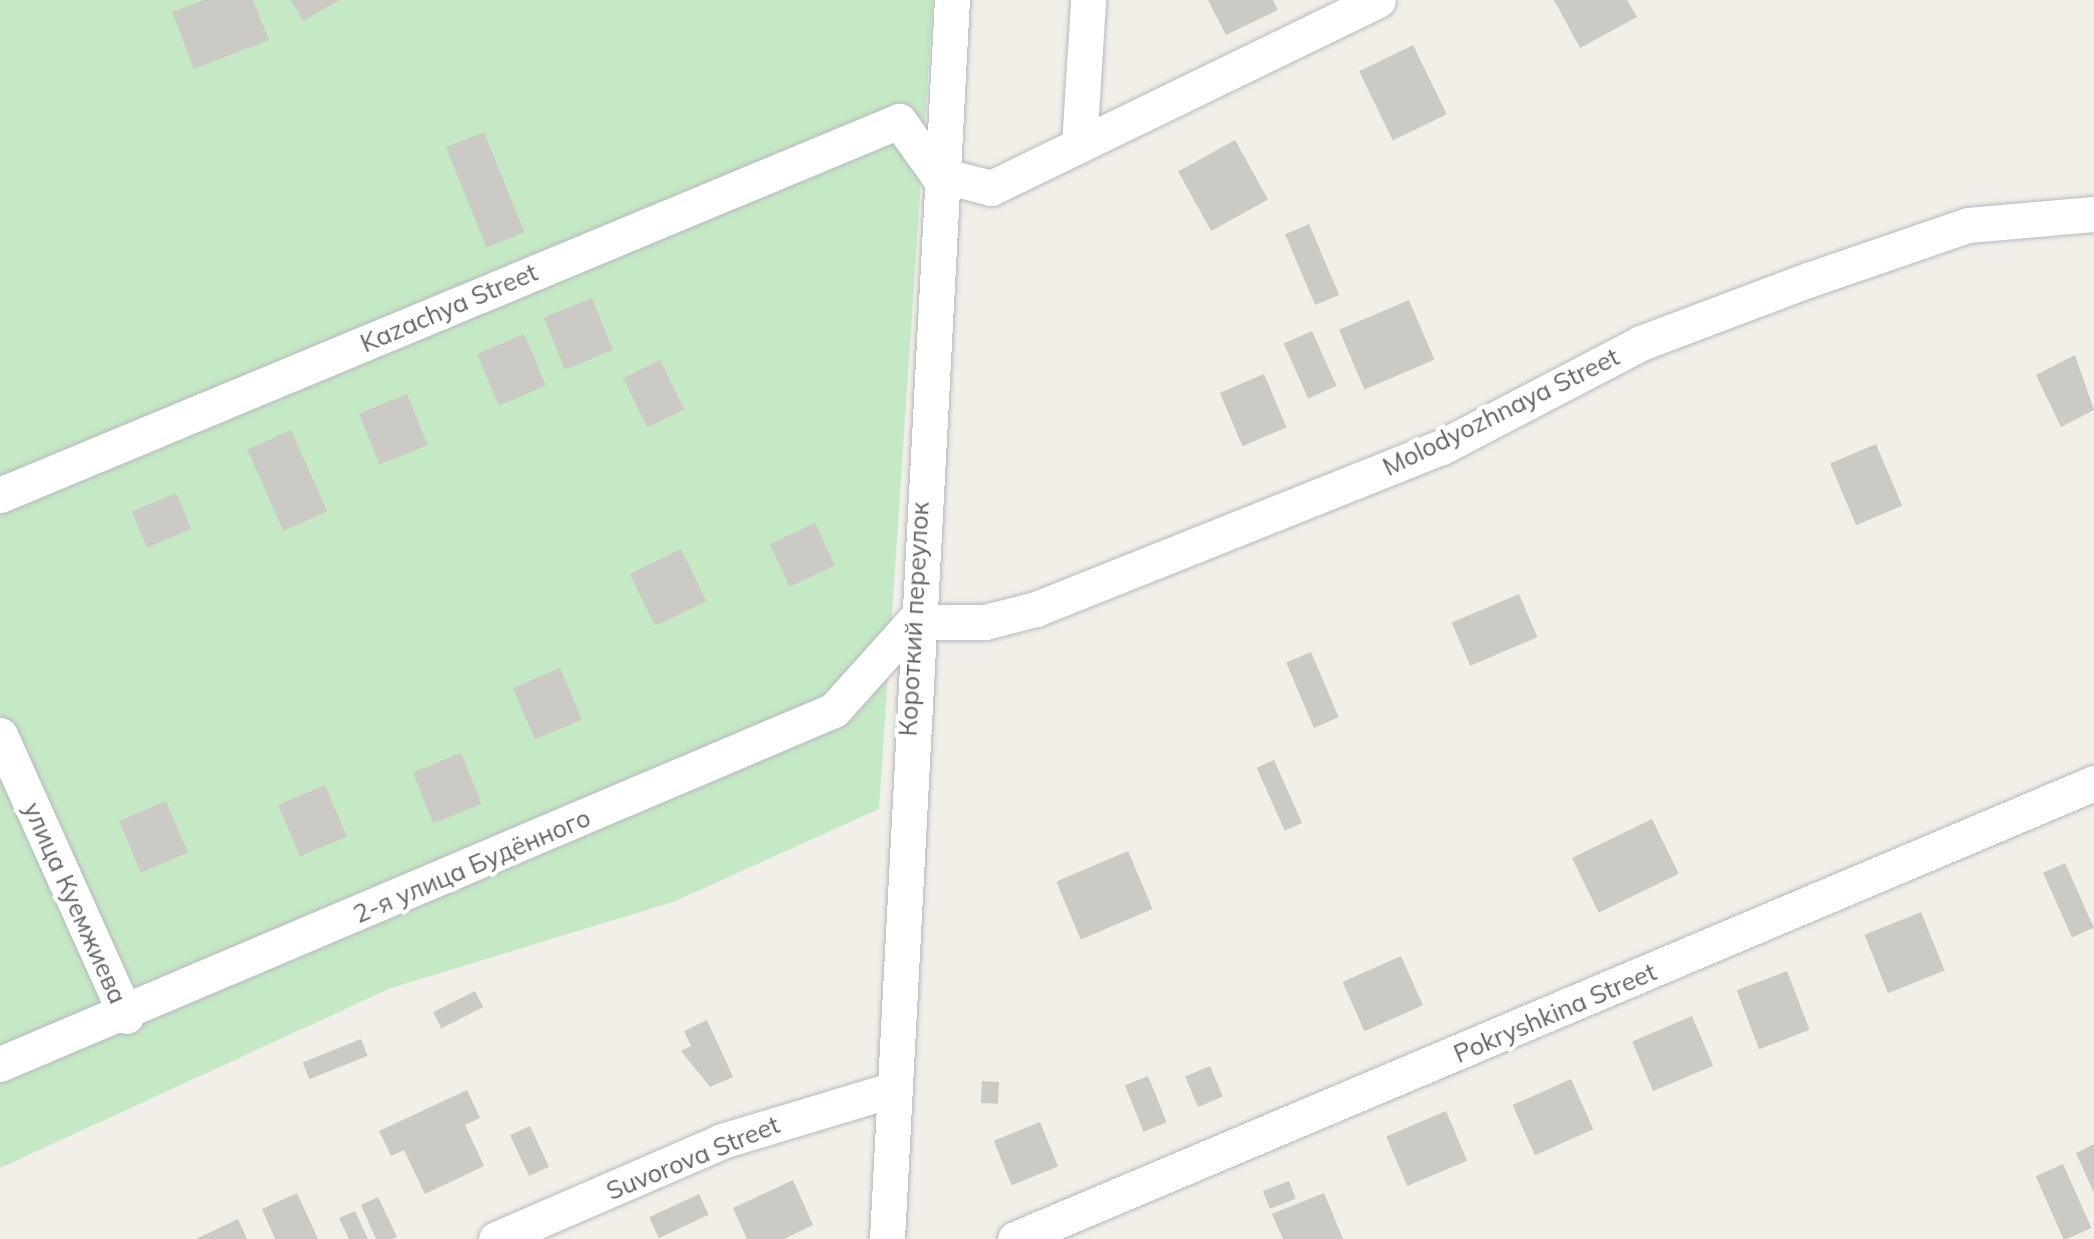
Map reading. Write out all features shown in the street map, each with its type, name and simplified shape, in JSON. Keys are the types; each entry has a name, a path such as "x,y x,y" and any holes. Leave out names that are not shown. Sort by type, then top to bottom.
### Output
{"street":[{"name":"Короткий переулок","path":"887,1239 913,622 937,174 952,0"},
{"path":"1079,145 1088,0"},
{"path":"937,174 991,188 1378,0"},
{"name":"Kazachya Street","path":"0,494 899,121 937,174"},
{"name":"Molodyozhnaya Street","path":"913,622 985,622 1036,609 1442,447 1641,342 1808,280 1968,225 2094,214"},
{"name":"2-я улица Будённого","path":"0,1064 126,1016 834,710 913,622"},
{"name":"улица Куемжиева","path":"0,734 126,1016"},
{"name":"Pokryshkina Street","path":"1015,1239 2094,783"},
{"name":"Suvorova Street","path":"496,1239 722,1142 894,1089"}],"green space":[{"path":"0,0 933,0 879,809 673,902 391,988 0,1168"}],"building":[{"path":"204,0 253,0 269,40 194,69 172,12"},
{"path":"291,0 340,0 303,21"},
{"path":"1208,0 1273,0 1278,10 1226,35"},
{"path":"1554,0 1627,0 1637,17 1580,48"},
{"path":"1413,45 1447,114 1393,141 1359,71"},
{"path":"484,132 524,232 486,247 446,147"},
{"path":"1235,140 1268,199 1211,231 1178,172"},
{"path":"1309,224 1339,295 1315,305 1285,234"},
{"path":"592,298 613,350 565,369 544,317"},
{"path":"1409,300 1434,360 1364,390 1339,330"},
{"path":"1312,331 1336,386 1308,398 1284,344"},
{"path":"524,334 546,386 499,405 477,354"},
{"path":"2075,355 2094,410 2061,427 2036,375"},
{"path":"660,360 684,409 647,427 623,378"},
{"path":"1264,374 1287,427 1242,446 1220,393"},
{"path":"407,394 428,445 379,464 359,413"},
{"path":"291,430 327,511 283,531 247,450"},
{"path":"1876,444 1902,506 1856,525 1830,464"},
{"path":"176,493 191,529 147,548 132,512"},
{"path":"815,523 835,566 790,587 770,544"},
{"path":"681,549 706,601 655,626 630,574"},
{"path":"1519,594 1537,637 1470,666 1452,623"},
{"path":"1311,652 1339,717 1314,728 1286,663"},
{"path":"560,668 582,720 535,739 513,688"},
{"path":"461,753 482,804 433,823 413,772"},
{"path":"1274,760 1302,823 1285,831 1257,768"},
{"path":"325,785 347,837 300,856 278,805"},
{"path":"166,801 188,853 141,872 119,821"},
{"path":"1652,819 1679,874 1599,913 1572,858"},
{"path":"1128,851 1153,909 1081,939 1056,881"},
{"path":"2065,863 2094,928 2072,938 2043,873"},
{"path":"1921,912 1945,970 1888,993 1864,935"},
{"path":"1401,956 1423,1005 1364,1031 1343,982"},
{"path":"1787,971 1810,1030 1759,1049 1737,990"},
{"path":"475,991 483,1007 441,1028 433,1012"},
{"path":"1692,1016 1713,1066 1653,1091 1632,1041"},
{"path":"707,1020 733,1077 710,1087 681,1051 691,1046 684,1031"},
{"path":"361,1039 368,1056 309,1079 303,1063"},
{"path":"1210,1066 1223,1096 1198,1107 1185,1077"},
{"path":"1148,1076 1167,1122 1144,1132 1125,1085"},
{"path":"1571,1079 1593,1129 1535,1155 1513,1105"},
{"path":"982,1081 999,1082 998,1104 981,1103"},
{"path":"467,1090 480,1118 465,1125 484,1166 425,1194 404,1150 391,1156 379,1131"},
{"path":"1446,1111 1467,1161 1407,1186 1386,1136"},
{"path":"1040,1122 1058,1167 1012,1185 994,1141"},
{"path":"530,1126 549,1167 529,1176 510,1135"},
{"path":"2094,1144 2094,1193 2076,1153"},
{"path":"2063,1164 2091,1228 2064,1239 2036,1176"},
{"path":"793,1180 813,1225 784,1239 747,1239 733,1208"},
{"path":"1289,1181 1296,1199 1270,1209 1263,1191"},
{"path":"297,1193 318,1239 275,1239 262,1209"},
{"path":"1324,1193 1343,1239 1283,1239 1272,1214"},
{"path":"699,1194 709,1215 659,1238 649,1217"},
{"path":"378,1197 397,1237 376,1239 361,1205"},
{"path":"355,1211 368,1239 349,1239 339,1218"},
{"path":"238,1219 247,1239 196,1239"}]}
